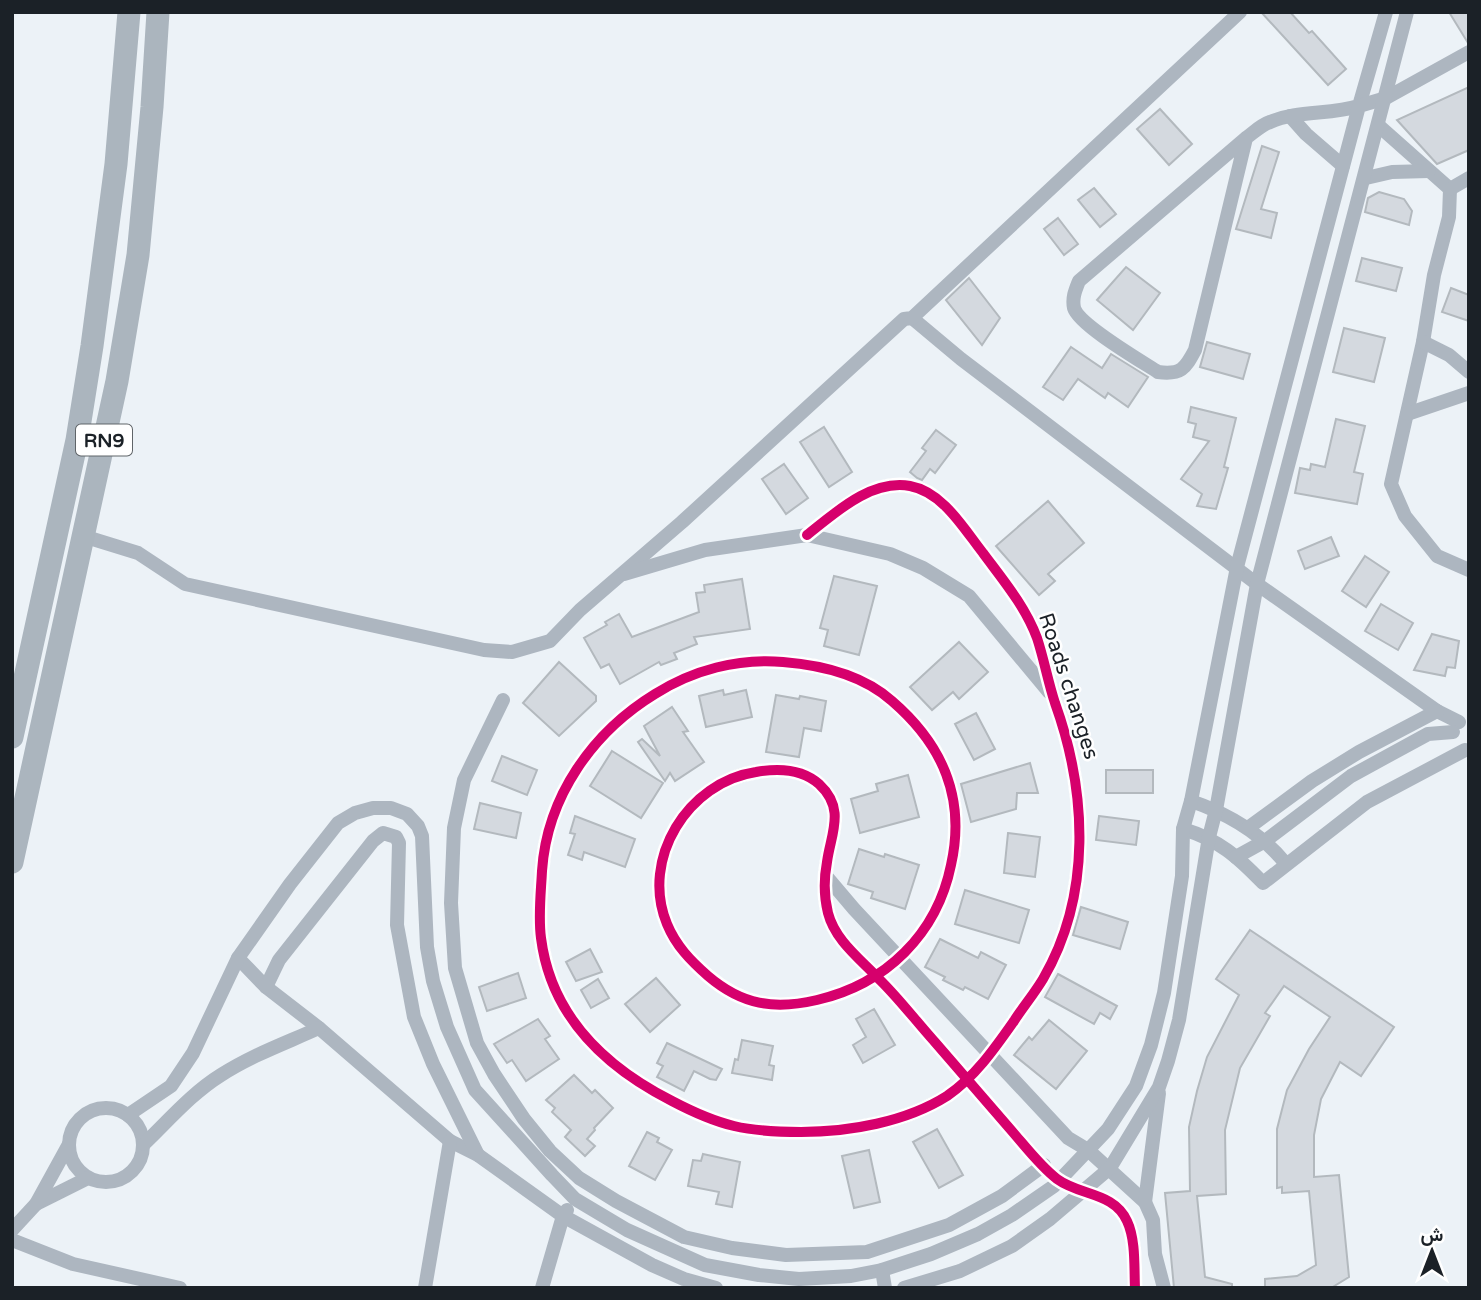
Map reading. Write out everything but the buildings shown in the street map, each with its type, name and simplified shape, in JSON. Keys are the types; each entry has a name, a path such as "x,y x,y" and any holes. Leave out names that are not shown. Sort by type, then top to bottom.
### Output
{"highway":[{"name":"RN9","path":"12,737 79,427 116,164 129,12"},
{"name":"RN9","path":"12,862 117,381 138,255 158,12"}],"street":[{"path":"83,536 138,553 186,584 498,652 525,650 550,641 617,576 692,513 904,319 912,318 1240,12"},
{"path":"128,1115 172,1086 193,1053 238,958 290,884 338,823 355,813 373,808 391,808 407,814 418,825 422,836 424,908 431,970 459,1058 475,1090 575,1199 628,1230 705,1265 799,1279 851,1276 882,1270 931,1254 978,1234 1045,1194 1108,1129 1123,1108 1136,1086 1151,1045 1164,993 1182,876 1183,829 1191,801 1237,567 1386,12"},
{"path":"1145,1202 1159,1087 1179,1020 1209,837 1257,584 1366,177 1407,12"},
{"path":"1246,138 1195,350 1182,370 1171,374 1158,372 1089,327 1075,311 1073,296 1079,281 1246,138 1268,122 1359,106 1386,97 1469,52"},
{"path":"1290,116 1306,134 1343,166"},
{"path":"1379,126 1450,190 1449,217 1434,275 1423,342 1391,484 1405,516 1437,556 1469,570"},
{"path":"1366,177 1392,172 1429,171"},
{"path":"1450,190 1469,178"},
{"path":"912,318 961,359 1257,584 1437,711 1460,724"},
{"path":"1423,342 1449,355 1469,372"},
{"path":"1407,414 1469,393"},
{"name":"Roads changes","path":"807,536 856,500 875,490 909,486 934,496 1017,599 1038,641 1052,696 1063,724 1076,776 1081,831 1073,901 1060,942 1043,979 990,1056 967,1079 945,1097 905,1115 834,1131 792,1132 736,1127 695,1113 620,1072 596,1050 570,1018 549,974 540,935 543,856 551,823 570,780 597,739 629,709 676,681 725,665 761,661 797,663 847,674 881,691 917,723 941,759 954,806 957,834 950,874 940,905 902,958 877,976 823,999 793,1004 756,1004 727,992 683,953 665,921 658,888 662,858 678,820 701,797 739,775 767,770 794,770 811,778 825,789 833,806 836,825 825,876 830,924 858,960 877,976 967,1079 1059,1181"},
{"path":"617,576 705,550 807,536 890,554 923,568 969,596 1052,696"},
{"path":"503,700 464,780 454,828 451,903 454,968 477,1044 524,1119 550,1151 579,1178 684,1237 732,1248 786,1255 867,1252 936,1229 1002,1196 1044,1165"},
{"path":"1248,828 1311,781 1359,751 1437,711"},
{"path":"1183,829 1209,837 1236,857 1263,883 1367,802 1467,751 1456,743 1460,724"},
{"path":"1236,857 1265,841 1351,776 1428,734 1460,724"},
{"path":"1191,801 1216,810 1248,828 1265,841 1286,864"},
{"path":"266,987 279,960 373,841 383,832 396,837 399,843 397,925 414,1017 433,1065 478,1155"},
{"path":"825,876 1068,1138 1110,1168 1145,1202 1153,1220 1156,1254 1164,1288"},
{"path":"238,958 266,987 319,1028 450,1141 478,1155 563,1216 652,1265 684,1279 716,1288"},
{"path":"144,1144 200,1090 220,1075 319,1028"},
{"path":"904,1288 960,1272 1012,1245 1084,1192 1110,1168 1159,1087"},
{"path":"12,1230 36,1204 69,1144 76,1123 95,1110 118,1110 128,1115 139,1127 144,1144 143,1155 131,1174 110,1182 98,1182 78,1169 71,1157 69,1144"},
{"path":"425,1288 450,1141"},
{"path":"36,1204 88,1178"},
{"path":"1059,1181 1104,1198 1123,1213 1129,1225 1135,1288"},
{"path":"542,1288 563,1216 575,1199"},
{"path":"12,1240 73,1264 180,1288"},
{"path":"882,1270 886,1288"}],"cycle path":[{"path":"807,535 842,508 868,493 896,485 922,490 952,513 1006,583 1026,615 1037,638 1066,737 1078,807 1077,878 1070,913 1059,947 1043,979 984,1062 975,1071 967,1080 947,1096 914,1113 895,1119 819,1132 742,1128 710,1119 672,1101 625,1072 604,1055 585,1036 556,992 547,966 540,930 546,843 553,817 577,769 612,727 655,694 685,678 733,664 766,661 797,663 841,673 868,684 892,701 925,736 946,774 952,795 955,841 951,865 944,890 921,934 905,952 886,968 865,982 817,1000 787,1005 759,1003 721,986 684,953 667,924 660,899 660,874 665,850 676,827 691,807 710,791 732,779 756,772 789,770 805,775 819,784 827,793 834,812 835,822 825,888 828,913 836,932 848,948 856,956 871,971 878,978 885,985 963,1074 972,1086 1033,1156 1045,1168 1057,1179 1105,1199 1121,1212 1132,1237 1135,1288"}]}
